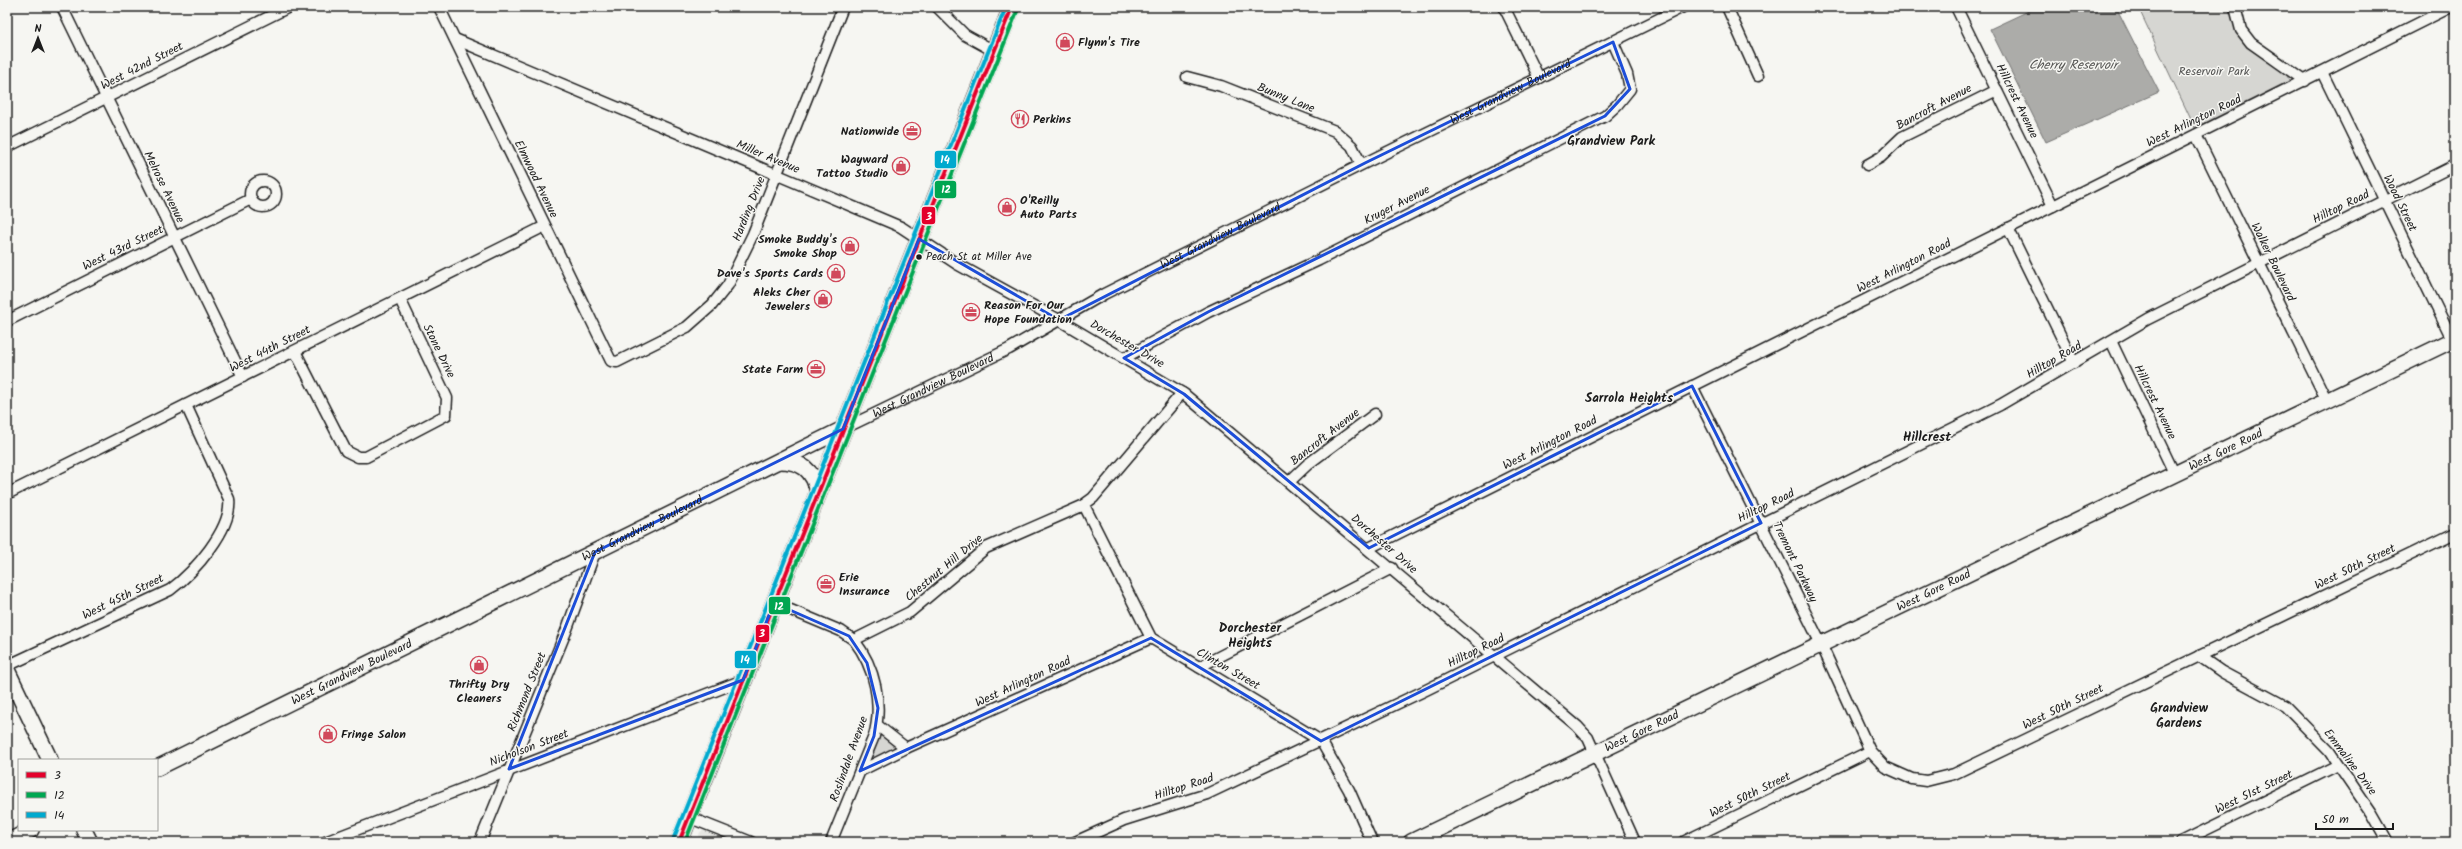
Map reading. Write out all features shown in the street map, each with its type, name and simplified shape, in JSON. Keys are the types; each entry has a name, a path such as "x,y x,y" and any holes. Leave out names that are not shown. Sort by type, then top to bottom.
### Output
{"main road":[{"path":"679,842 1012,7"}],"street":[{"name":"Melrose Avenue","path":"62,7 243,377"},
{"name":"West 42nd Street","path":"7,147 289,7"},
{"name":"Elmwood Avenue","path":"439,7 611,361"},
{"name":"Harding Drive","path":"611,361 617,362 687,327 712,305 728,285 742,260 843,7"},
{"path":"936,7 965,35 994,51"},
{"path":"1504,7 1539,78"},
{"name":"West Grandview Boulevard","path":"158,768 843,429 1009,349 1104,294 1361,164 1683,7"},
{"path":"1727,7 1758,76"},
{"name":"Hillcrest Avenue","path":"1956,7 2054,206"},
{"path":"2235,7 2241,30 2251,43 2304,81"},
{"name":"West Arlington Road","path":"1369,548 2008,228 2196,136 2451,7"},
{"name":"Miller Avenue","path":"455,40 901,227 957,264 1059,320"},
{"name":"Kruger Avenue","path":"1124,358 1208,312 1319,260 1605,116 1617,105 1630,89 1627,74 1613,42"},
{"name":"Wood Street","path":"2322,72 2454,342"},
{"name":"Bunny Lane","path":"1187,77 1221,86 1335,131 1352,146 1361,164"},
{"name":"Bancroft Avenue","path":"1867,165 1881,157 1902,137 1997,90"},
{"name":"Walker Boulevard","path":"2196,136 2327,401"},
{"name":"Hilltop Road","path":"1075,842 1124,820 1207,794 1321,741 1496,656 1989,410 2074,363 2148,319 2455,165"},
{"name":"West 43rd Street","path":"7,321 251,199"},
{"name":"West 44th Street","path":"7,494 545,226"},
{"path":"2008,228 2074,363"},
{"name":"Stone Drive","path":"295,351 346,451 358,457 366,457 446,415 447,398 400,299"},
{"name":"Dorchester Drive","path":"1059,320 1182,393 1290,481 1577,726 1588,738 1635,842"},
{"name":"Hillcrest Avenue","path":"2111,341 2175,475"},
{"name":"West Gore Road","path":"1412,842 1820,644 2327,401 2454,342"},
{"name":"Tremont Parkway","path":"1692,386 1761,523 1870,751"},
{"name":"Chestnut Hill Drive","path":"854,640 910,612 986,548 1084,505 1093,498 1182,393"},
{"name":"West 45th Street","path":"7,666 170,590 189,574 226,522 230,507 229,499 186,406"},
{"name":"Bancroft Avenue","path":"1290,481 1308,464 1375,414"},
{"path":"778,461 795,462 808,469 813,475 818,492"},
{"path":"1084,505 1151,638"},
{"name":"West 50th Street","path":"1683,842 1870,751 1876,760 1898,774 1926,781 1940,779 1965,769 2455,533"},
{"name":"Richmond Street","path":"480,842 567,629 595,552"},
{"path":"1199,667 1392,568"},
{"path":"774,603 841,631 854,640"},
{"name":"West Arlington Road","path":"860,771 906,748 1151,638"},
{"name":"Clinton Street","path":"1151,638 1321,741 1349,790 1372,842"},
{"name":"Roslindale Avenue","path":"831,842 860,771 877,724 878,708 876,689 868,663 854,640"},
{"name":"Emmaline Drive","path":"2199,656 2222,672 2285,706 2329,751 2372,814 2388,842"},
{"path":"7,670 50,759"},
{"name":"Nicholson Street","path":"325,842 510,769 743,680"},
{"path":"877,724 906,748"},
{"name":"West 51st Street","path":"2181,842 2338,765"},
{"path":"688,817 751,842"},
{"path":"7,842 29,831"},
{"path":"84,831 90,842"}],"highlighted area":[{"path":"1613,42 1630,89 1605,116 1208,312 1124,358 1184,394 1369,548 1692,386 1761,523 1321,741 1151,638 860,771 874,736 878,708 867,663 849,636 774,603 743,680 509,769 595,552 843,429 919,239 1059,320 1365,163"}],"shaded area":[{"path":"705,830 734,842 697,842 700,832"}],"green space":[{"name":"Reservoir Park","path":"2138,7 2230,7 2238,32 2244,41 2250,48 2287,74 2289,81 2195,128"},
{"path":"881,733 898,749 870,761 871,758"}],"water":[{"name":"Cherry Reservoir","path":"2037,7 2116,7 2159,92 2046,142 1990,29"}],"transit line":[{"name":"14","path":"673,840 1006,7"},
{"name":"3","path":"679,842 1012,7"},
{"name":"12","path":"685,842 1018,9"}],"place":[{"name":"Flynn's Tire","path":"1065,42"},
{"name":"Perkins","path":"1020,119"},
{"name":"Nationwide","path":"912,131"},
{"name":"Wayward Tattoo Studio","path":"901,166"},
{"name":"O'Reilly Auto Parts","path":"1007,207"},
{"name":"Smoke Buddy's Smoke Shop","path":"850,246"},
{"name":"Peach St at Miller Ave","path":"919,257"},
{"name":"Dave's Sports Cards","path":"836,273"},
{"name":"Aleks Cher Jewelers","path":"823,299"},
{"name":"Reason For Our Hope Foundation","path":"971,312"},
{"name":"State Farm","path":"816,369"},
{"name":"Erie Insurance","path":"826,584"},
{"name":"Thrifty Dry Cleaners","path":"479,665"},
{"name":"Fringe Salon","path":"328,734"}],"district":[{"name":"Grandview Park","path":"1611,141"},
{"name":"Sarrola Heights","path":"1629,398"},
{"name":"Hillcrest","path":"1927,437"},
{"name":"Dorchester Heights","path":"1250,636"},
{"name":"Grandview Gardens","path":"2179,716"}]}
